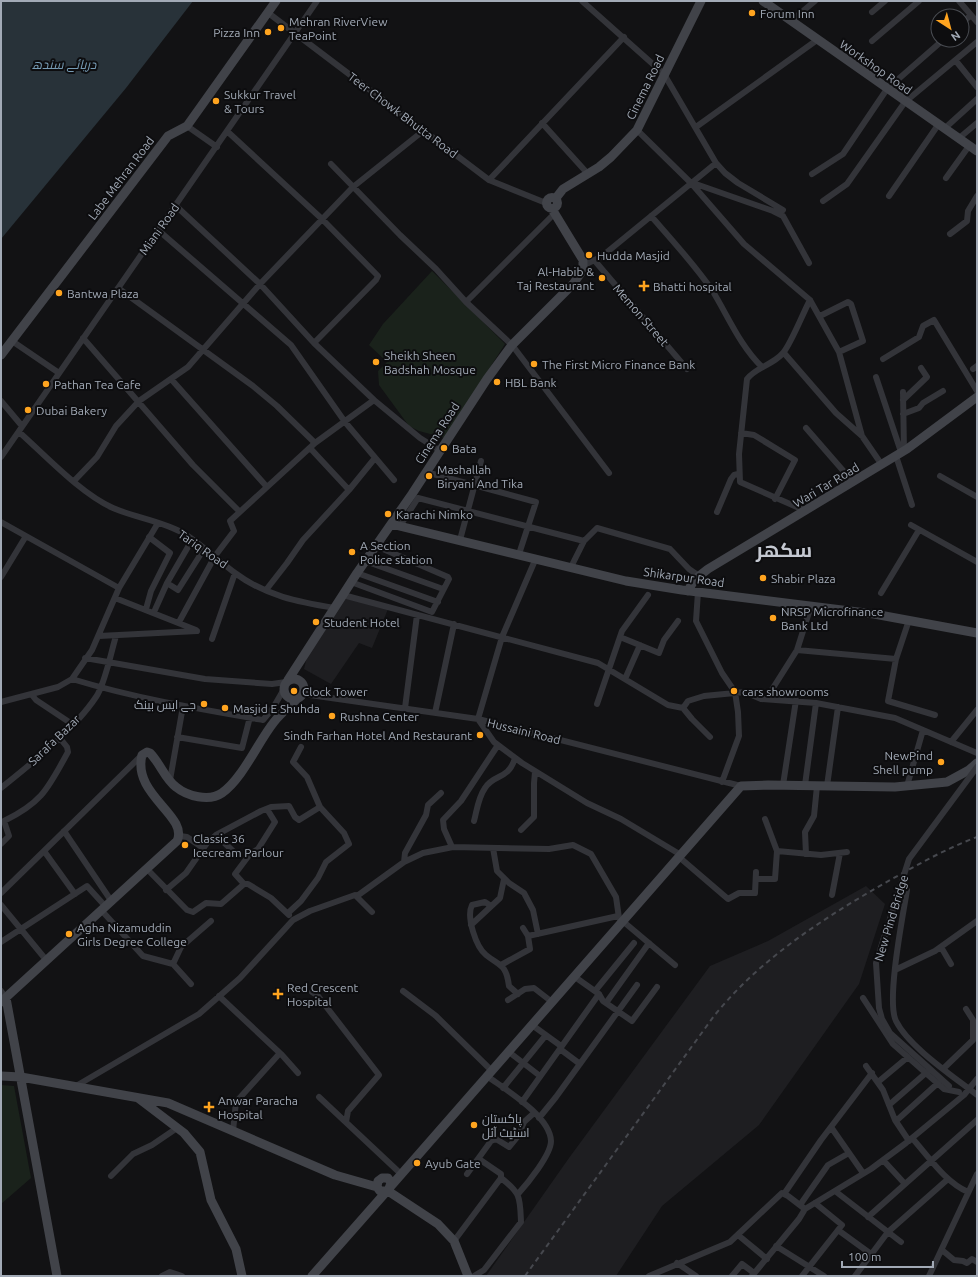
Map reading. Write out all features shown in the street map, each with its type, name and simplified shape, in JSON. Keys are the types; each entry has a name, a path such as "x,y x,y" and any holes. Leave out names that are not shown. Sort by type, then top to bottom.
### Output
{"street":[{"name":"Labe Mehran Road","path":"1,355 168,136 187,126 276,1"},
{"name":"Miani Road","path":"1,457 296,34 317,1"},
{"path":"582,1 664,74 716,163 725,173 738,183 783,210"},
{"name":"Cinema Road","path":"551,208 557,205 556,198 563,189 612,157 636,130 701,1"},
{"name":"Workshop Road","path":"764,1 817,40 974,149"},
{"path":"791,21 815,1"},
{"path":"872,12 886,1"},
{"path":"872,41 919,1"},
{"path":"959,1 977,22"},
{"name":"Teer Chowk Bhutta Road","path":"267,12 489,180 551,208"},
{"path":"489,180 624,37"},
{"path":"696,127 817,40"},
{"path":"823,202 847,184 905,102 977,42"},
{"path":"812,174 843,154 887,89 934,48"},
{"path":"956,61 977,86"},
{"path":"971,80 977,75"},
{"path":"889,196 941,127 977,99"},
{"path":"542,123 588,174"},
{"path":"958,139 977,123"},
{"path":"187,126 217,147"},
{"path":"636,130 691,183 744,244 810,300 839,352 862,436"},
{"path":"74,481 97,457 116,426 139,402 188,367 205,350 260,284 353,187 423,131"},
{"path":"228,132 322,219 378,276 376,280 314,343"},
{"path":"946,178 974,149"},
{"path":"466,302 551,208 575,244 584,265 595,261 716,163"},
{"path":"331,164 400,235 436,269 466,302 512,345 609,473"},
{"path":"691,183 773,211 783,216 809,263"},
{"path":"950,234 967,221 968,211 977,196"},
{"path":"176,206 260,284 314,343 374,400 420,438 439,450"},
{"path":"651,216 700,274 744,346 762,367"},
{"path":"158,230 291,345 345,422 394,480"},
{"name":"Memon Street","path":"595,261 687,369"},
{"name":"Cinema Road","path":"286,684 357,572 376,546 396,525 439,450 487,379 512,345 573,284 583,270 584,265"},
{"path":"118,288 205,350 278,406 316,443"},
{"path":"806,511 775,499 740,482 738,474 747,378 751,373 774,362 784,353 810,300"},
{"path":"820,316 848,302 851,304 862,341 839,352"},
{"path":"883,359 919,337 923,326 934,320 977,391"},
{"path":"83,338 193,465 240,512"},
{"path":"12,341 59,373"},
{"path":"784,353 836,413 862,436 882,465"},
{"path":"903,400 927,377 921,368"},
{"path":"876,377 900,453 912,505"},
{"path":"171,379 267,487"},
{"path":"903,414 920,408 923,403 944,390"},
{"path":"900,453 903,392"},
{"name":"Wari Tar Road","path":"688,591 694,580 699,576 882,465 977,397"},
{"path":"179,622 215,556 234,531 230,521 310,448 374,400"},
{"name":"Tariq Road","path":"1,401 20,429 74,481 97,499 113,508 183,533 235,572 266,590 291,601 335,608"},
{"path":"806,428 853,482"},
{"path":"741,433 754,435 795,460 775,499"},
{"path":"310,448 349,490"},
{"path":"266,590 288,563 303,540 349,490 375,458"},
{"path":"460,540 481,461"},
{"path":"433,474 536,502 519,554"},
{"path":"717,512 731,479 734,475 738,474"},
{"path":"940,476 977,497"},
{"path":"396,525 418,498 584,541"},
{"path":"1,522 119,588"},
{"path":"1,702 58,687 72,678 99,636 119,588 158,523"},
{"name":"Shikarpur Road","path":"396,525 626,581 688,591 909,620 977,632"},
{"path":"911,525 977,562"},
{"path":"571,567 584,541 598,528 670,549 688,568 699,576"},
{"path":"881,593 919,530"},
{"path":"1,577 26,536"},
{"path":"146,609 151,591 170,553 149,537"},
{"path":"154,612 167,583 192,540"},
{"path":"351,582 432,612 449,579 447,575 376,546"},
{"path":"167,583 178,590 204,549"},
{"path":"536,558 502,637 478,719 498,745 514,758 587,803 621,819 680,856 728,899 739,893 755,893 756,872"},
{"path":"365,561 443,589"},
{"path":"212,639 235,572"},
{"path":"357,572 438,602"},
{"path":"698,592 696,621 722,673 735,692 739,736 722,782"},
{"path":"343,594 502,637 533,647 573,655 598,663 668,705 683,708 710,737"},
{"path":"597,704 622,631 648,594"},
{"path":"99,636 197,631 179,622 115,598"},
{"path":"766,700 797,650 811,606"},
{"path":"405,708 409,664 417,615"},
{"path":"620,637 659,653 664,640 678,620"},
{"path":"909,620 896,659 888,701 935,715"},
{"path":"435,713 454,624"},
{"name":"Sarafa Bazar","path":"1,788 59,737 96,697 101,687 116,636"},
{"path":"624,679 640,645"},
{"path":"797,650 896,659"},
{"path":"1,893 142,755 147,752 150,753 174,786 193,796 203,797 222,793 246,765 274,721 301,696 304,687 301,681 295,679 286,684 272,684 205,679 85,658"},
{"path":"72,678 101,687 183,706 274,721"},
{"path":"286,684 288,697 301,696"},
{"path":"263,720 273,708 286,684"},
{"path":"683,708 688,701 704,696 745,692 766,700 782,702 796,700 895,718 977,753"},
{"path":"32,694 36,700 72,724"},
{"name":"Hussaini Road","path":"301,696 405,708 478,719 740,786"},
{"path":"783,785 796,700"},
{"path":"805,786 816,703"},
{"path":"170,780 183,706"},
{"path":"827,786 838,707"},
{"path":"951,742 977,710"},
{"path":"177,737 242,748 250,717"},
{"path":"907,786 923,730"},
{"path":"1,844 9,836 4,821 29,807 47,790 68,752 65,744 59,737"},
{"path":"452,847 444,829 443,820 461,801 498,745"},
{"path":"288,913 301,901 318,878 326,862 349,844 344,833 320,807 307,777 292,762 301,747"},
{"path":"57,1276 43,1209 21,1076 3,997 47,961 177,841 180,836 178,825 151,794 145,784 141,768 142,755"},
{"path":"474,821 478,801 485,787 510,770 514,758"},
{"path":"312,1276 509,1052 621,918 680,856 740,786 907,786 947,782 969,770 977,763"},
{"name":"New Pind Bridge","path":"962,1093 949,1086 890,1033 879,1008 876,963 911,855 977,767"},
{"path":"521,830 534,816 535,772"},
{"path":"806,854 805,832 814,816 817,786"},
{"path":"404,862 405,853 426,814 428,805 441,793"},
{"path":"166,890 186,873 203,848 216,835 267,808 289,806 295,817 299,820 320,807"},
{"path":"267,808 275,822 262,840 258,849 250,854 235,874 244,884 248,884 263,893 288,913 293,920"},
{"path":"756,879 775,879 777,851 765,819"},
{"path":"64,831 107,906 143,956 173,964 191,984"},
{"path":"216,835 234,852"},
{"path":"180,836 187,837 203,848"},
{"path":"357,896 404,862 424,853 452,847 549,849 574,845 591,854 616,897 621,918 675,965"},
{"path":"493,848 497,871 504,879 526,896 527,901 533,910 538,934"},
{"path":"44,851 75,894"},
{"path":"777,851 821,855 847,852"},
{"path":"832,895 840,853"},
{"path":"147,869 187,910 193,912 206,903 221,904 244,884"},
{"path":"471,925 500,898 504,879"},
{"path":"1,942 87,886 107,906"},
{"path":"907,890 900,928 895,970 893,1005 895,1019 903,1032 915,1044 977,1096"},
{"path":"76,1086 199,1014 240,978 293,920 328,904 355,894 372,912"},
{"path":"491,906 485,902 472,905 470,912 471,925 483,952 501,965 507,975 509,986 518,994"},
{"path":"1,904 47,961"},
{"path":"528,936 621,918"},
{"path":"895,970 941,947 977,921"},
{"path":"173,964 181,947 211,922"},
{"path":"501,965 530,949 528,936 523,928"},
{"path":"522,1102 597,993 634,943"},
{"path":"606,1003 649,943"},
{"path":"941,947 952,964"},
{"path":"574,976 597,993 606,1003 632,1021 657,987"},
{"path":"467,1174 494,1139 509,1147 518,1136 524,1122 537,1116 580,1064 637,985"},
{"path":"508,1000 525,989 534,988 552,1002"},
{"path":"403,991 436,1016 490,1074 537,1116 547,1129 551,1141 540,1167 518,1194"},
{"path":"312,992 318,996 380,1075 348,1111 346,1122"},
{"path":"219,996 280,1053 298,1073"},
{"path":"863,998 882,1030 893,1044 927,1072 944,1089 977,1096"},
{"path":"944,1068 974,1040 973,1020 966,1009"},
{"path":"532,1025 580,1064"},
{"path":"504,1088 546,1035"},
{"path":"509,1052 540,1076"},
{"path":"233,1131 236,1102 280,1053"},
{"path":"878,1082 908,1057"},
{"path":"866,1066 878,1082 896,1121 948,1179 957,1187 968,1192"},
{"path":"889,1105 927,1072"},
{"path":"649,1276 730,1242 782,1193 784,1194 872,1073"},
{"path":"1,1076 21,1076 168,1103 335,1175 377,1187 380,1191 388,1189 438,1224 454,1241 468,1276"},
{"path":"802,1207 815,1203 883,1160 911,1139 977,1079"},
{"path":"896,1121 938,1083"},
{"path":"137,1097 177,1128 194,1143 200,1152 211,1200 236,1249 242,1276"},
{"path":"319,1097 401,1174"},
{"path":"868,1217 977,1120"},
{"path":"832,1127 863,1173"},
{"path":"111,1176 134,1154 152,1145 177,1128"},
{"path":"732,1276 742,1264 753,1274 799,1219 802,1207 828,1165 849,1153"},
{"path":"474,1276 484,1270 521,1222 518,1194 514,1188 501,1178 501,1174 496,1169 479,1159"},
{"path":"883,1160 905,1184"},
{"path":"929,1276 977,1174"},
{"path":"377,1187 378,1181 382,1178 388,1178 388,1189"},
{"path":"454,1241 501,1178"},
{"path":"855,1276 888,1232 948,1179"},
{"path":"835,1191 901,1242"},
{"path":"784,1194 802,1207"},
{"path":"802,1276 842,1225 815,1203"},
{"path":"838,1230 872,1254"},
{"path":"738,1235 766,1259"},
{"path":"776,1246 824,1276"},
{"path":"942,1250 954,1260 967,1263 972,1259 977,1262"},
{"path":"677,1263 696,1276"},
{"path":"162,1276 170,1272 182,1276"}],"shaded area":[{"path":"432,271 505,344 445,438 419,431 409,426 379,385 378,371 387,362 369,345 383,324"},
{"path":"347,595 388,609 372,648 359,643 331,684 304,669 308,653"},
{"path":"866,886 885,904 859,984 759,1125 662,1206 616,1276 486,1276 569,1158 710,966 768,941"},
{"path":"1,1085 14,1086 31,1178 1,1204"}],"water":[{"name":"دریائے سندھ","path":"1,1 193,1 126,88 1,239"}],"railway":[{"path":"525,1276 714,1016 751,976 793,942 838,911 919,864 977,837"}],"place":[{"name":"Forum Inn","path":"752,13"},
{"name":"Mehran RiverView TeaPoint","path":"281,28"},
{"name":"Pizza Inn","path":"268,32"},
{"name":"Sukkur Travel & Tours","path":"216,101"},
{"name":"Hudda Masjid","path":"589,255"},
{"name":"Al-Habib & Taj Restaurant","path":"602,278"},
{"name":"Bhatti hospital","path":"644,286"},
{"name":"Bantwa Plaza","path":"59,293"},
{"name":"Sheikh Sheen Badshah Mosque","path":"376,362"},
{"name":"The First Micro Finance Bank","path":"534,364"},
{"name":"HBL Bank","path":"497,382"},
{"name":"Pathan Tea Cafe","path":"46,384"},
{"name":"Dubai Bakery","path":"28,410"},
{"name":"Bata","path":"444,448"},
{"name":"Mashallah Biryani And Tika","path":"429,476"},
{"name":"Karachi Nimko","path":"388,514"},
{"name":"A Section Police station","path":"352,552"},
{"name":"Shabir Plaza","path":"763,578"},
{"name":"NRSP Microfinance Bank Ltd","path":"773,618"},
{"name":"Student Hotel","path":"316,622"},
{"name":"Clock Tower","path":"294,691"},
{"name":"cars showrooms","path":"734,691"},
{"name":"جے ایس بینک","path":"204,704"},
{"name":"Masjid E Shuhda","path":"225,708"},
{"name":"Rushna Center","path":"332,716"},
{"name":"Sindh Farhan Hotel And Restaurant","path":"480,735"},
{"name":"NewPind Shell pump","path":"941,762"},
{"name":"Classic 36 Icecream Parlour","path":"185,845"},
{"name":"Agha Nizamuddin Girls Degree College","path":"69,934"},
{"name":"Red Crescent Hospital","path":"278,994"},
{"name":"Anwar Paracha Hospital","path":"209,1107"},
{"name":"پاکستان اسٹیٹ آئل","path":"474,1125"},
{"name":"Ayub Gate","path":"417,1163"}],"district":[{"name":"سکھر","path":"784,549"}]}
